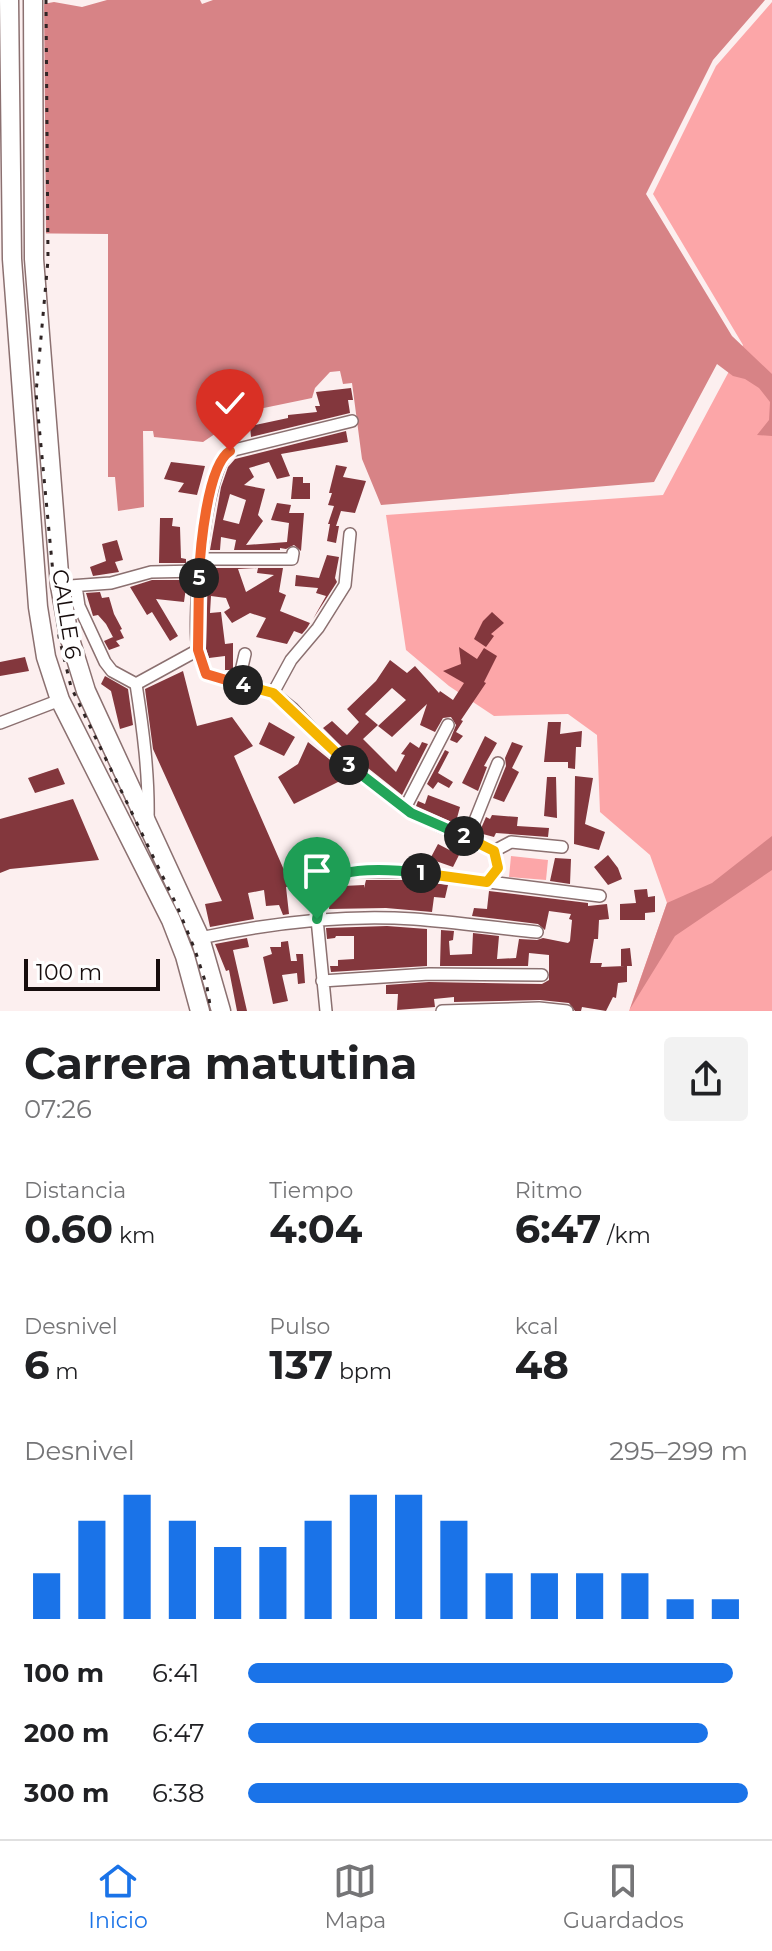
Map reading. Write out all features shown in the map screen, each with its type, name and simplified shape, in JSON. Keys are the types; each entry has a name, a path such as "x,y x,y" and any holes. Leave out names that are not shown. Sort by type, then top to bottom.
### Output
{"highway":[{"name":"CALLE 6","path":"9,0 12,259 38,607 46,657 60,700 171,920 197,993 200,1011"},
{"name":"CALLE 6","path":"33,0 34,259 68,586 69,636 86,691 200,938 221,1011"}],"street":[{"path":"352,421 230,451 222,456 211,488 200,565 198,650 206,674 273,693 293,709 336,754 405,808 494,851"},
{"path":"273,693 291,660 318,628 345,585 350,534"},
{"path":"136,684 112,671 105,662 68,586 111,583 151,572 200,565 292,559 293,553"},
{"path":"136,684 198,650"},
{"path":"238,684 245,654"},
{"path":"136,684 149,791 148,825"},
{"path":"0,723 60,700"},
{"path":"405,808 448,725"},
{"path":"468,838 498,763"},
{"path":"494,851 511,842 562,847"},
{"path":"487,882 498,868 494,851"},
{"path":"326,1011 317,919 323,887 333,876 352,871 410,872 600,896"},
{"path":"200,938 263,924 317,919 413,919 537,932"},
{"path":"322,981 429,974 542,975"},
{"path":"442,1011 539,1008 567,1011"}],"shaded area":[{"path":"107,0 200,0 202,4 213,0 765,0 713,60 646,194 732,336 772,374 772,436 757,435 769,420 770,402 759,388 733,376 717,364 654,482 381,505 362,459 352,383 343,384 340,371 330,372 315,388 312,398 249,411 203,442 154,437 153,431 143,431 144,507 118,511 115,477 108,477 108,234 0,233 0,12 54,2 82,7"},
{"path":"772,2 772,1011 629,1011 667,903 650,855 600,812 597,735 568,714 494,716 449,686 406,650 386,515 663,495 743,345 653,194 716,66"},
{"path":"772,836 772,870 675,936 630,1009 667,903 712,883"},
{"path":"511,856 548,860 546,880 509,877"}],"pier":[{"path":"44,0 46,236 0,237 0,8"}],"building":[{"path":"351,388 353,400 348,400 350,413 251,437 250,426 288,418 288,415 317,412 315,406 320,406 316,392"},
{"path":"346,431 348,442 281,454 290,476 277,479 269,462 249,468 254,477 244,485 265,489 258,515 263,521 246,545 287,542 289,523 271,520 277,503 291,505 289,513 304,513 301,551 294,545 280,550 234,550 236,540 221,537 220,550 210,550 221,487 228,467 235,459","holes":["230,494 246,500 239,524 223,520"]},
{"path":"171,462 205,466 197,495 178,492 184,483 164,479"},
{"path":"336,465 347,467 343,477 366,481 355,513 341,511 336,526 339,526 336,543 327,541 334,506 328,505 332,493 329,493"},
{"path":"293,477 303,477 303,483 310,483 310,499 291,499"},
{"path":"160,518 173,518 172,526 180,527 181,558 186,559 186,563 159,563"},
{"path":"117,540 123,560 115,562 119,572 93,576 90,567 106,561 102,544"},
{"path":"327,555 339,557 337,582 313,619 326,596 316,593 318,588 295,586 296,575 319,578"},
{"path":"208,568 258,568 283,568 279,592 286,595 280,611 310,623 302,634 294,631 287,644 256,637 266,618 250,613 232,623 224,612 230,608 226,598 211,596 210,613 221,612 225,644 233,643 233,670 225,670 225,656 209,658 206,649","holes":["258,568 257,573 274,575 246,592 238,569"]},
{"path":"152,580 187,580 184,602 156,599 178,636 170,641 152,612 147,615 130,587"},
{"path":"100,592 102,598 109,597 124,638 116,641 120,646 109,650 104,641 113,637 98,615 93,616 86,593"},
{"path":"492,612 504,623 491,634 494,636 486,647 474,639 483,621"},
{"path":"459,647 477,659 484,648 497,656 486,683 461,720 456,732 463,736 457,743 450,740 456,725 451,717 443,718 435,732 420,725 427,704 392,737 378,726 406,700 392,688 365,714 378,725 363,739 396,772 405,755 401,754 410,742 419,748 422,742 428,744 402,795 344,749 323,728 332,721 347,735 359,722 347,709 376,681 390,660 407,673 415,666 439,693 453,700 464,683 443,671 461,664"},
{"path":"25,657 29,671 0,676 0,662"},
{"path":"183,671 197,726 232,717 253,746 234,756 291,886 286,887 289,914 283,915 279,905 266,906 264,890 248,893 254,919 210,927 205,904 222,901 153,749 145,689"},
{"path":"105,676 128,689 133,725 120,729 111,691 101,684"},
{"path":"269,722 295,737 284,756 259,744"},
{"path":"548,722 561,722 560,734 582,731 581,747 576,747 575,769 568,768 568,762 544,762"},
{"path":"485,736 497,743 484,766 487,767 478,791 462,783"},
{"path":"308,742 350,776 294,804 278,777 298,764"},
{"path":"512,742 523,746 512,768 519,772 504,802 493,798"},
{"path":"445,750 449,752 438,773 453,782 449,788 438,782 433,789 427,784"},
{"path":"58,768 65,784 35,793 28,778"},
{"path":"575,776 593,778 585,824 605,832 599,850 574,844"},
{"path":"547,777 556,777 557,818 544,816"},
{"path":"428,795 460,807 457,818 466,821 463,827 416,806 418,801 425,804"},
{"path":"73,799 99,860 10,869 0,873 0,819"},
{"path":"492,815 518,817 517,826 549,828 548,837 496,833 494,837 479,833 486,817 490,819"},
{"path":"438,844 459,855 453,867 430,859"},
{"path":"608,855 622,879 608,885 594,867"},
{"path":"555,858 571,859 570,884 550,881"},
{"path":"366,880 409,880 448,885 445,898 434,897 432,912 386,908 329,909 330,894 343,893 343,886 364,885 364,888"},
{"path":"647,889 648,897 655,896 655,912 645,913 645,920 620,920 620,904 636,903 634,890"},
{"path":"489,891 588,903 588,906 607,904 609,919 599,920 598,939 594,939 590,963 602,963 601,967 625,966 621,966 621,949 630,948 632,966 627,966 627,982 618,983 616,998 613,997 606,1011 582,1007 581,1011 575,1011 569,1003 540,1000 454,1002 454,997 434,999 435,1007 397,1010 398,994 386,994 386,985 429,982 542,984 549,980 549,955 529,953 528,966 440,966 441,930 454,931 453,940 449,941 450,955 472,954 473,933 499,936 497,959 516,958 519,939 570,941 571,914 549,911 545,930 538,924 472,916 474,908 487,909"},
{"path":"387,926 427,929 427,966 331,972 330,966 338,966 338,960 354,959 354,936 327,939 326,928"},
{"path":"247,938 249,947 233,950 247,1011 237,1011 229,970 226,971 215,944"},
{"path":"288,941 291,961 297,961 296,954 303,954 305,983 298,984 297,973 282,975 288,1001 273,1004 263,957 272,954 270,947 281,947 281,942"}],"railway":[{"path":"46,0 48,260 36,393 59,637 71,687 177,906 195,950 211,1011"}],"route":[{"path":"230,451 222,456 211,488 200,559 198,650 206,674 273,693 293,709 336,754 396,802 411,813 494,851 497,858 496,873 487,882 410,872 352,871 333,876 323,887 317,919"}]}
